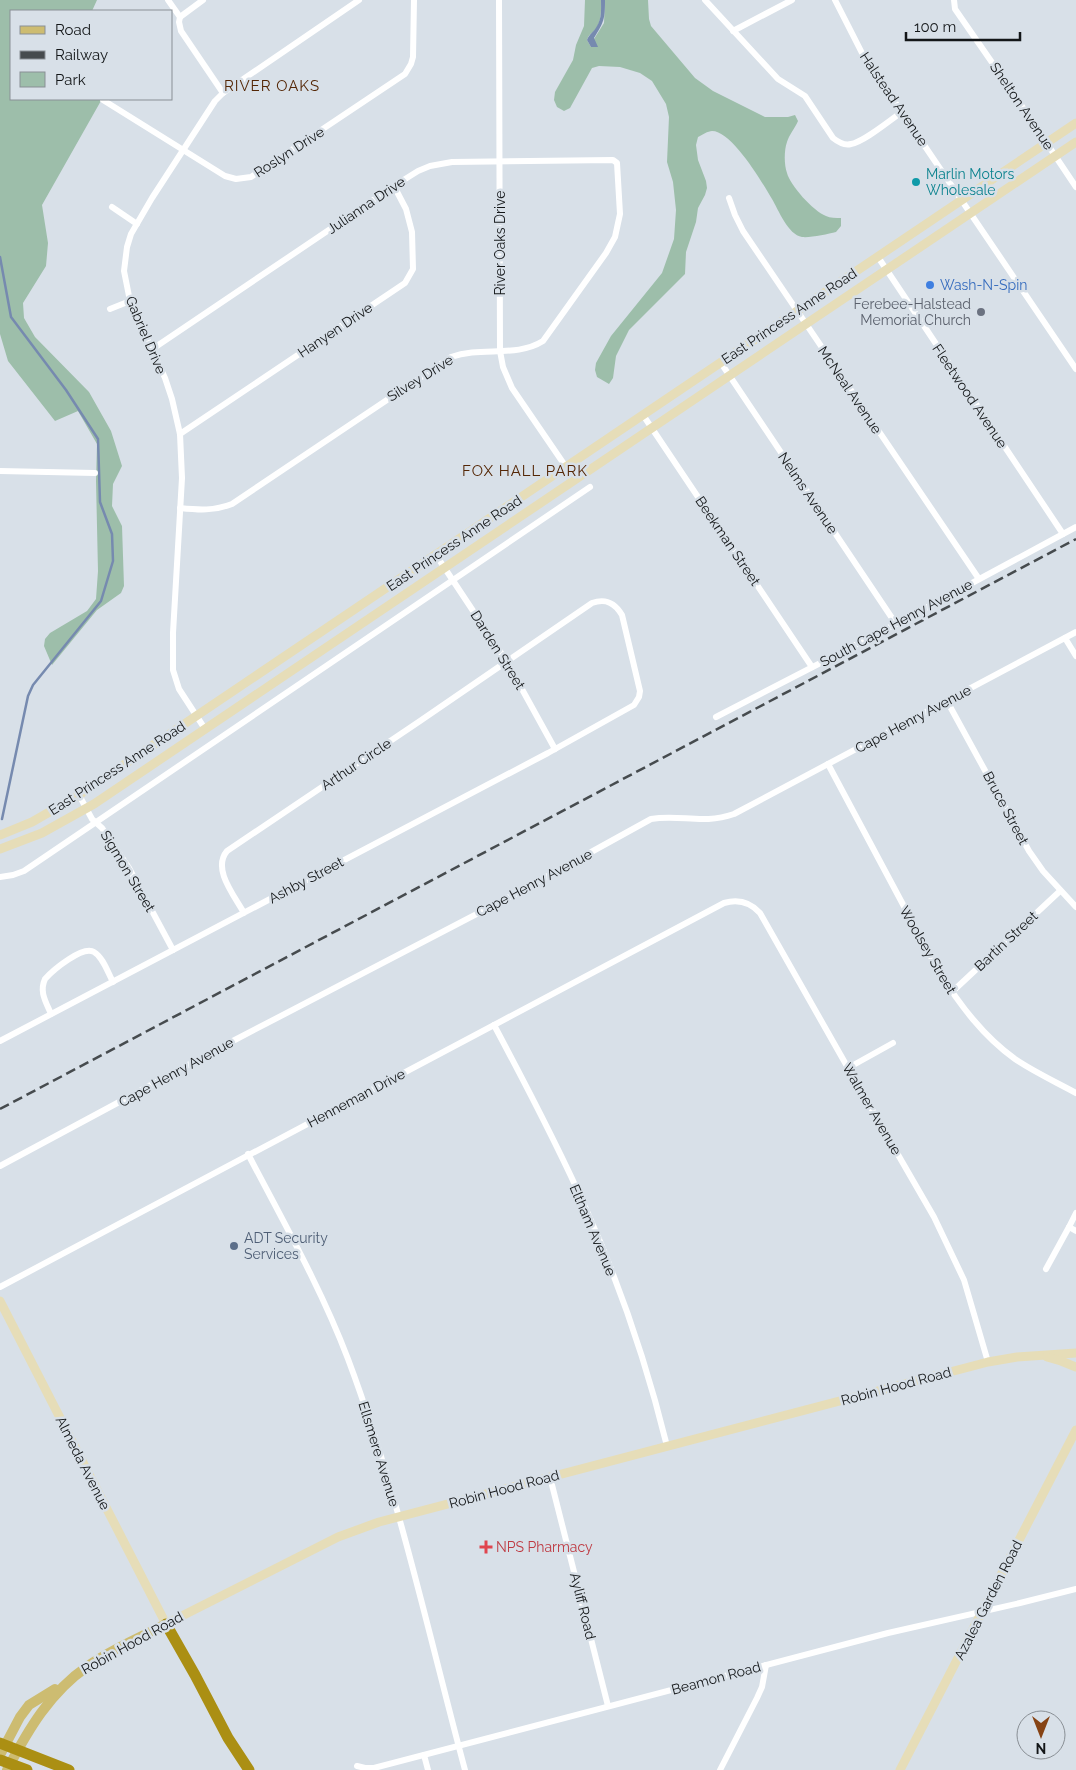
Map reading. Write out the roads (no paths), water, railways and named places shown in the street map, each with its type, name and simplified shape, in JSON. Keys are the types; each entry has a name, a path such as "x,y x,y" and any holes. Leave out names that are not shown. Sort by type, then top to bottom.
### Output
{"highway":[{"path":"166,1624 228,1738 249,1770"},
{"path":"0,1742 69,1770"},
{"path":"0,1760 27,1770"}],"main road":[{"name":"East Princess Anne Road","path":"0,835 32,822 79,795 1076,123"},
{"name":"East Princess Anne Road","path":"0,849 42,833 87,808 1076,142"},
{"name":"Almeda Avenue","path":"0,1301 166,1624"},
{"name":"Robin Hood Road","path":"7,1770 41,1711 67,1682 96,1660 357,1529 988,1362 1017,1356 1076,1353"},
{"path":"1037,1355 1061,1361 1076,1368"},
{"name":"Azalea Garden Road","path":"900,1770 1076,1430"},
{"path":"0,1755 20,1717 29,1705 67,1682"}],"street":[{"path":"168,0 180,17 181,31 223,93"},
{"path":"180,17 204,0"},
{"name":"Gabriel Drive","path":"205,729 179,689 173,670 182,461 180,434 172,399 130,302 124,272 125,260 131,234 208,110 223,93 360,0"},
{"name":"Roslyn Drive","path":"103,100 229,178 243,180 251,177 405,74 413,57 414,0"},
{"name":"River Oaks Drive","path":"499,0 500,350 503,367 512,388 566,467"},
{"path":"705,0 778,79 805,96 833,138 842,144 857,142 902,112"},
{"path":"733,31 792,0"},
{"name":"Halstead Avenue","path":"835,0 863,54 1076,369"},
{"name":"Shelton Avenue","path":"954,0 955,9 1076,187"},
{"name":"Julianna Drive","path":"151,350 418,171 442,163 613,160"},
{"name":"Silvey Drive","path":"180,508 205,510 232,504 441,362 462,353 473,351 527,349 543,341 615,237 620,214 618,166 613,160"},
{"name":"Hanyen Drive","path":"180,434 405,282 413,269 412,232 406,209 394,186"},
{"name":"McNeal Avenue","path":"729,198 743,232 979,579"},
{"path":"112,207 137,224"},
{"name":"Fleetwood Avenue","path":"878,257 1063,534"},
{"path":"110,309 130,302"},
{"name":"Nelms Avenue","path":"721,363 896,624"},
{"name":"Beekman Street","path":"643,415 812,667"},
{"path":"0,471 95,473"},
{"path":"0,876 13,876 24,871 590,487"},
{"name":"South Cape Henry Avenue","path":"716,717 896,624 1076,527"},
{"name":"Darden Street","path":"436,555 507,662 555,749"},
{"name":"Arthur Circle","path":"244,912 222,872 221,861 227,851 592,603 604,600 610,602 622,615 640,691 634,705 612,717"},
{"name":"Cape Henry Avenue","path":"0,1166 517,893 651,819 709,820 734,814 1076,632"},
{"path":"1066,638 1076,656"},
{"name":"Bruce Street","path":"947,701 1017,831 1043,871 1076,907"},
{"name":"Ashby Street","path":"0,1041 555,749 612,717"},
{"name":"Woolsey Street","path":"828,764 934,963 972,1019 1003,1049 1033,1070 1076,1093"},
{"name":"Sigmon Street","path":"79,795 96,823 102,828 129,868 173,950"},
{"name":"Bartin Street","path":"952,992 1060,891"},
{"name":"Walmer Avenue","path":"712,909 724,903 738,900 750,904 760,913 926,1201 950,1248 972,1307 988,1362"},
{"name":"Henneman Drive","path":"0,1287 712,909"},
{"path":"51,1014 43,996 43,984 48,975 80,952 90,950 99,956 113,982"},
{"name":"Eltham Avenue","path":"494,1025 540,1112 586,1209 638,1345 667,1446"},
{"path":"848,1068 893,1043"},
{"name":"Ellsmere Avenue","path":"248,1154 307,1267 347,1356 374,1433 398,1517 465,1770"},
{"path":"1046,1269 1076,1212"},
{"path":"1069,1227 1076,1231"},
{"name":"Ayliff Road","path":"550,1477 608,1706"},
{"name":"Beamon Road","path":"356,1766 374,1768 888,1633 1076,1589"},
{"path":"720,1770 758,1698 766,1665"},
{"path":"424,1755 428,1770"}],"water":[{"path":"601,0 605,0 604,16 594,38 598,47 591,47 587,40 600,20"}],"waterway":[{"path":"0,257 11,317 66,390 98,439 100,502 112,534 113,561 101,601 33,685 28,696 2,819"}],"railway":[{"path":"0,1109 1076,539"}],"place":[{"name":"Marlin Motors Wholesale","path":"916,182"},
{"name":"Wash-N-Spin","path":"930,285"},
{"name":"Ferebee-Halstead Memorial Church","path":"981,312"},
{"name":"ADT Security Services","path":"234,1246"},
{"name":"NPS Pharmacy","path":"486,1547"}],"district":[{"name":"RIVER OAKS","path":"272,86"},
{"name":"FOX HALL PARK","path":"525,471"}]}
